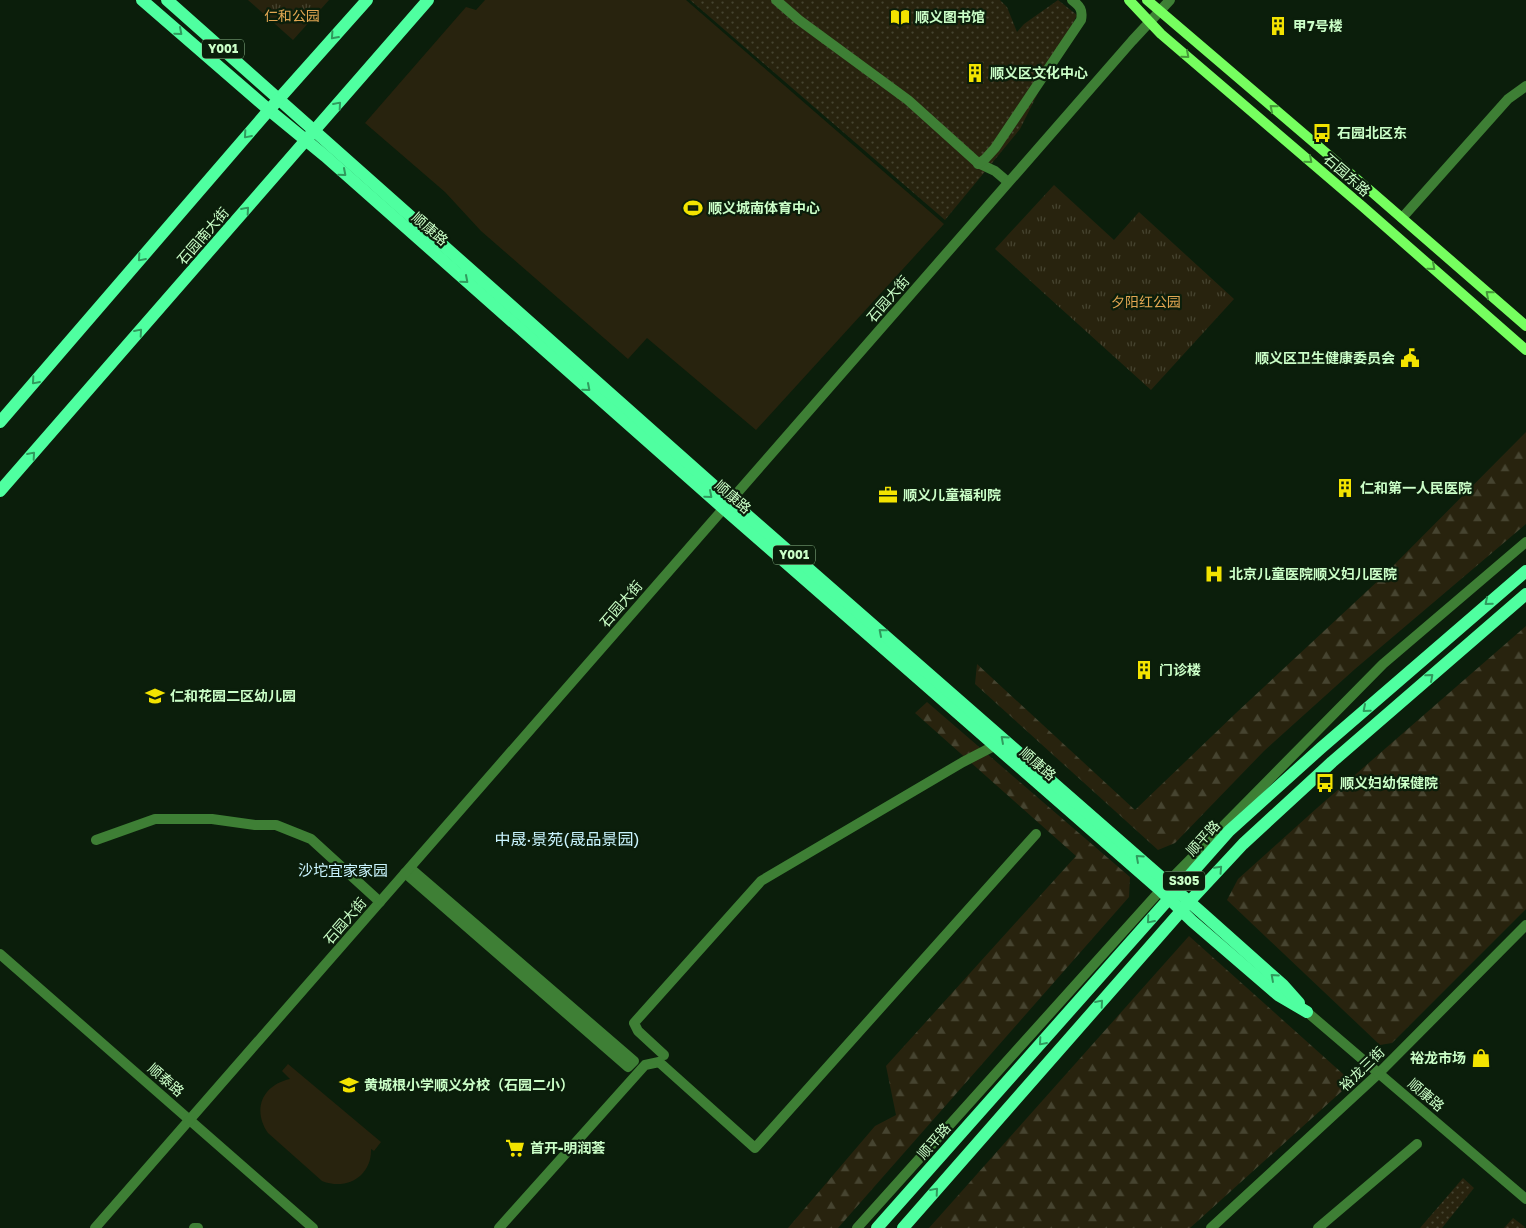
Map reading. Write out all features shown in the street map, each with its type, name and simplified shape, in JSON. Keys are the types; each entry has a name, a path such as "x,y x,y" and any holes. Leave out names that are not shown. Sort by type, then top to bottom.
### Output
{"main road":[{"name":"顺康路","path":"142,0 727,504 1185,906 1283,985 1308,1012"},
{"name":"顺康路","path":"168,0 279,98 994,746 1168,891"},
{"path":"0,422 279,98 367,0"},
{"name":"石园南大街","path":"0,491 428,0"},
{"name":"石园东路","path":"1129,0 1161,34 1362,206 1526,350"},
{"name":"石园东路","path":"1147,0 1526,326"},
{"name":"顺平路","path":"877,1228 1168,891 1229,831 1328,741 1526,571"},
{"name":"S305","path":"903,1228 1185,906 1243,844 1332,762 1526,594"}],"street":[{"path":"776,0 799,20 908,100 978,164 995,171 1009,181"},
{"path":"1009,181 996,166 992,156 1080,20 1082,14 1080,6 1072,0"},
{"name":"石园大街","path":"96,1228 1009,181 1170,0"},
{"path":"1402,218 1508,99 1526,86"},
{"path":"978,164 985,160 996,148"},
{"path":"857,1228 1168,891 1383,664 1526,542"},
{"path":"664,1055 638,1031 634,1023 761,881 963,762 994,746"},
{"path":"96,840 155,818 212,819 255,825 276,825 311,839 380,902"},
{"path":"499,1228 645,1065 659,1062 755,1148 1036,834"},
{"path":"407,870 631,1064"},
{"name":"裕龙三街","path":"1211,1228 1378,1074 1526,925"},
{"name":"顺泰路","path":"0,954 314,1228"},
{"name":"顺康路","path":"1308,1012 1526,1199"},
{"path":"1318,1228 1417,1144"}],"green space":[{"name":"仁和公园","path":"248,0 329,0 293,40"},
{"name":"顺义城南体育中心","path":"485,0 686,0 944,224 756,430 647,338 628,359 481,231 445,192 365,123 466,7 476,10"},
{"path":"690,0 1000,0 1007,7 1017,32 1024,24 1058,0 1077,15 1020,129 945,220"},
{"name":"夕阳红公园","path":"1054,185 1114,240 1139,212 1234,299 1151,390 995,249"},
{"path":"1526,432 1526,524 1355,669 1264,751 1175,843 1158,850 975,684 977,664 1135,810 1381,578"},
{"path":"1526,626 1526,909 1392,1043 1380,1045 1227,900 1238,879"},
{"path":"927,702 1130,877 1129,897 838,1228 788,1228 875,1126 896,1115 886,1066 1076,856 915,713"},
{"path":"1189,936 1352,1082 1190,1228 929,1228"},
{"path":"288,1064 381,1142 374,1151 371,1149 367,1167 363,1174 356,1179 340,1184 322,1181 268,1133 261,1116 262,1100 272,1087 290,1079 282,1071"},
{"path":"1463,1178 1474,1188 1442,1228 1420,1228"},
{"path":"1513,1218 1525,1227 1504,1228"}],"place":[{"name":"顺义图书馆","path":"900,17"},
{"name":"甲7号楼","path":"1278,26"},
{"name":"顺义区文化中心","path":"975,73"},
{"name":"石园北区东","path":"1322,133"},
{"name":"顺义城南体育中心","path":"693,208"},
{"name":"顺义区卫生健康委员会","path":"1410,358"},
{"name":"仁和第一人民医院","path":"1345,488"},
{"name":"顺义儿童福利院","path":"888,495"},
{"name":"北京儿童医院顺义妇儿医院","path":"1214,574"},
{"name":"门诊楼","path":"1144,670"},
{"name":"仁和花园二区幼儿园","path":"155,696"},
{"name":"顺义妇幼保健院","path":"1325,783"},
{"name":"裕龙市场","path":"1481,1058"},
{"name":"黄城根小学顺义分校（石园二小）","path":"349,1085"},
{"name":"首开-明润荟","path":"515,1148"}],"district":[{"name":"中晟·景苑(晟品景园)","path":"567,839"},
{"name":"沙坨宜家家园","path":"343,871"}]}
